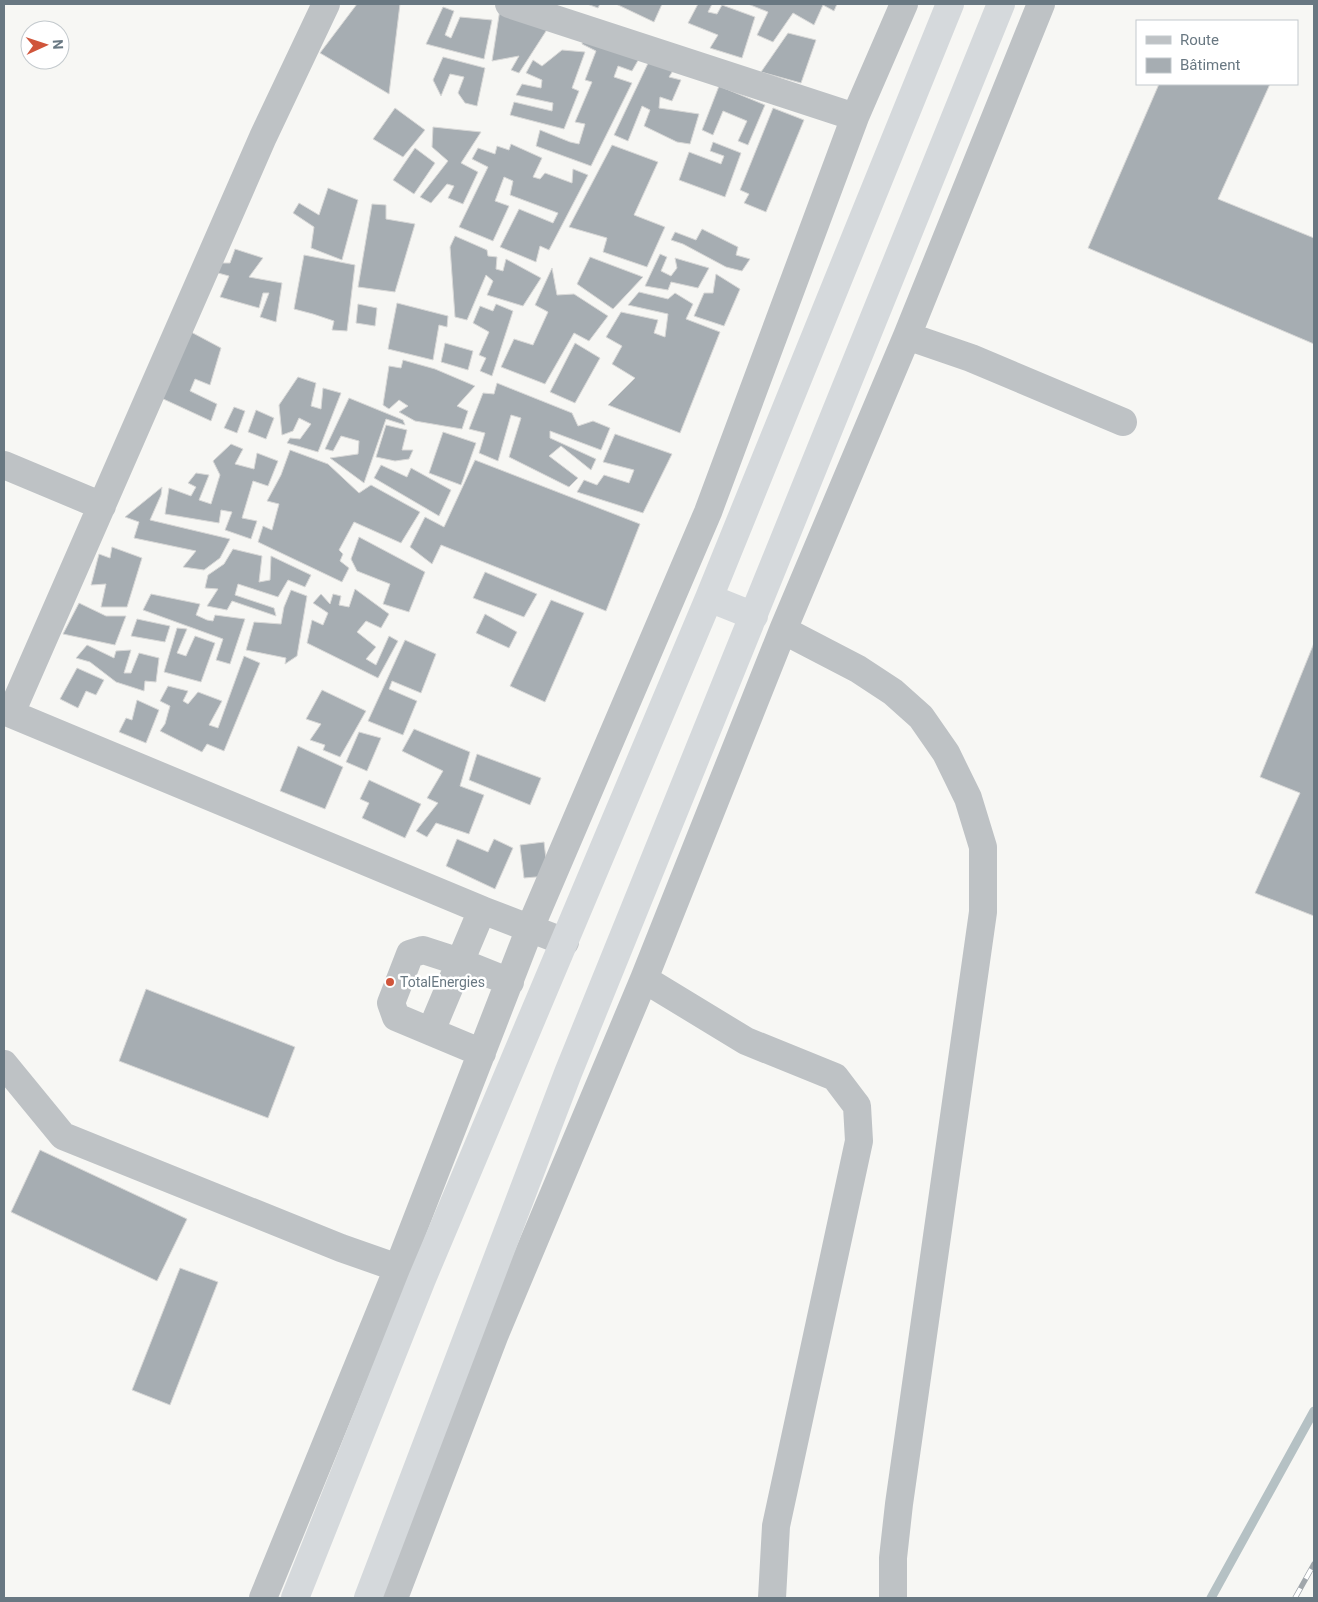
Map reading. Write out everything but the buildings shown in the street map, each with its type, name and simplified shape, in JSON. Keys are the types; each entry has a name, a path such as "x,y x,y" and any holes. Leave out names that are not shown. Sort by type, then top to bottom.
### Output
{"highway":[{"path":"295,1598 422,1279 709,598 950,4"},
{"path":"368,1598 568,1073 1001,4"},
{"path":"709,598 754,616"}],"street":[{"path":"326,4 263,137 102,506 7,712 482,910 565,942"},
{"path":"510,4 855,117"},
{"path":"263,1598 398,1268 530,928 708,512 855,117 904,4"},
{"path":"394,1598 495,1334 644,978 783,630 907,336 1042,4"},
{"path":"907,336 972,358 1123,422"},
{"path":"4,465 102,506"},
{"path":"783,630 865,674 893,692 922,717 946,753 968,798 983,847 983,912 899,1504 893,1558 893,1598"},
{"path":"431,1031 482,910"},
{"path":"482,1052 396,1016 392,1003 410,954 423,950 460,962 510,982"},
{"path":"644,978 746,1041 834,1077 857,1106 860,1141 776,1526 772,1598"},
{"path":"4,1064 63,1136 331,1245 398,1268"}],"waterway":[{"path":"1211,1598 1314,1411"}],"railway":[{"path":"1295,1598 1314,1564"}],"place":[{"name":"TotalEnergies","path":"390,982"}]}
